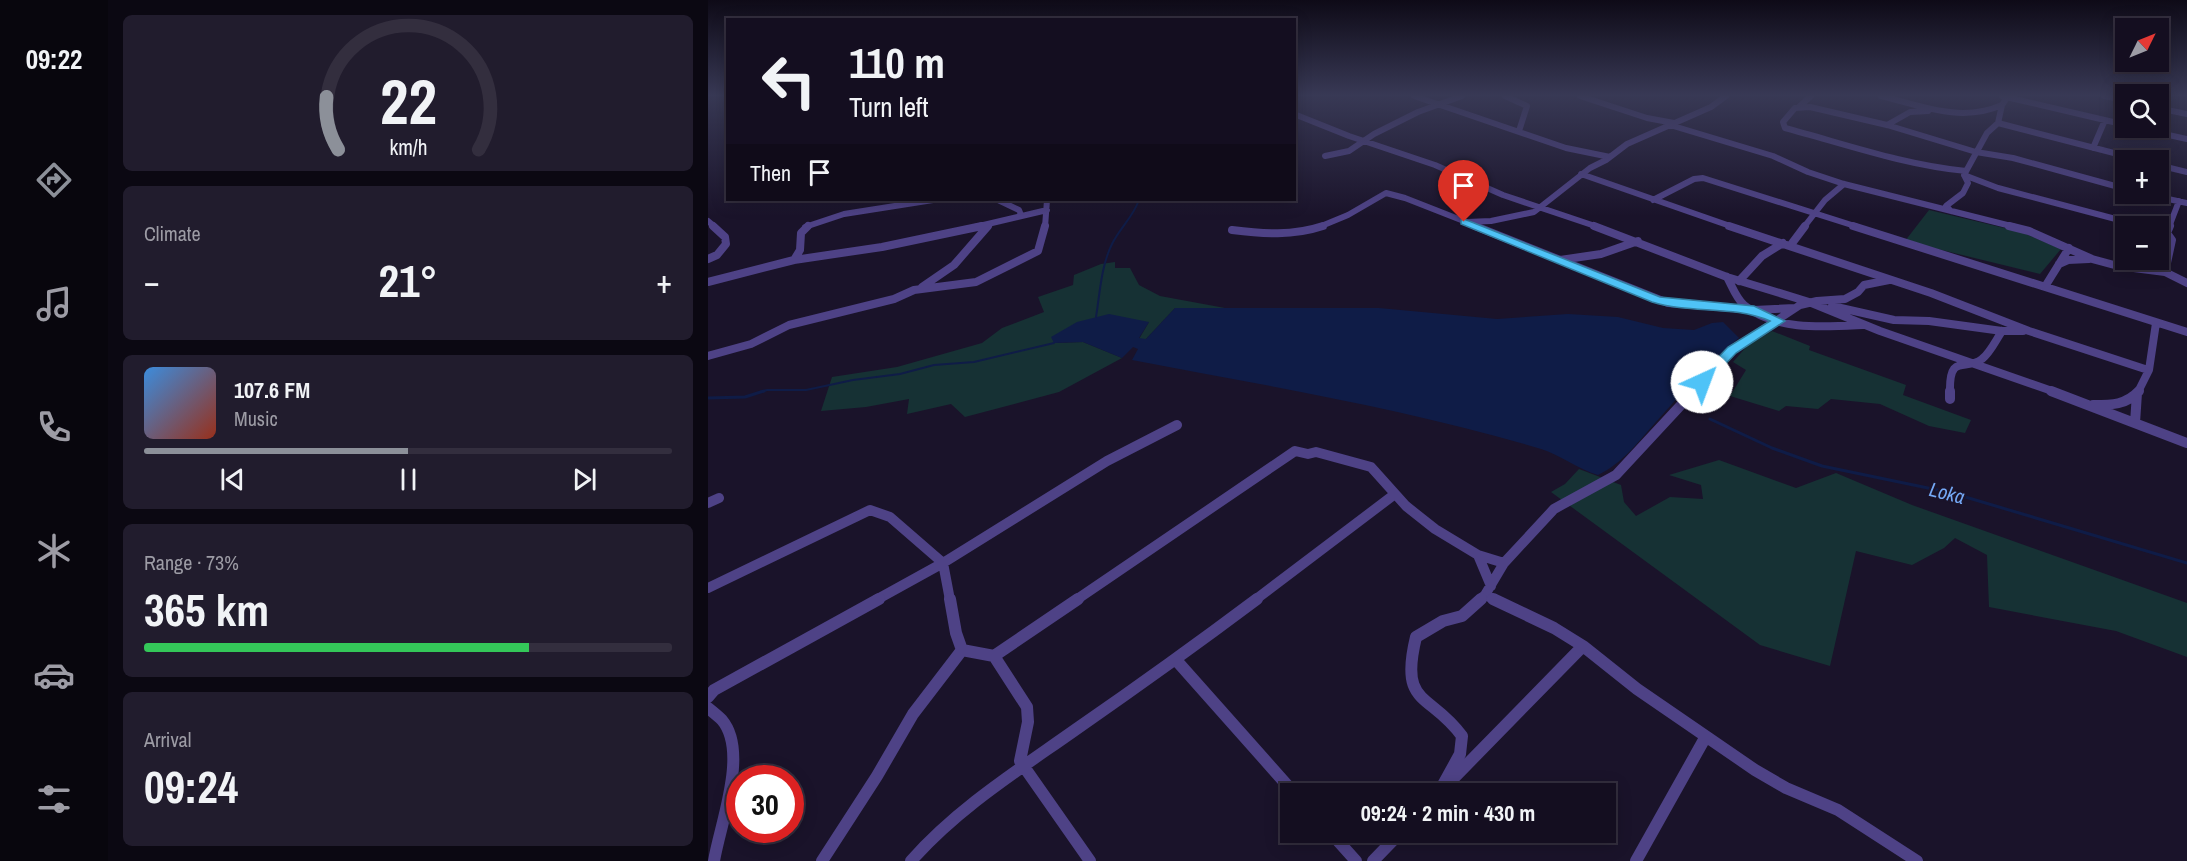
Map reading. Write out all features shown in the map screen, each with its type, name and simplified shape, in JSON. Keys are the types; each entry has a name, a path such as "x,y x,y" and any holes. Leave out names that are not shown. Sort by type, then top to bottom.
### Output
{"street":[{"path":"1353,136 1435,165 1503,195 1638,241 1727,277 1809,302 1894,320 1929,321 2002,331 2029,331"},
{"path":"1325,156 1344,153 1372,136"},
{"path":"1533,136 1566,148 1610,157"},
{"path":"1464,222 1524,215 1540,208 1581,174 1643,136"},
{"path":"1710,136 1773,156 1808,172 1844,184 2028,231 2092,259 2118,266 2165,272 2187,283"},
{"path":"1820,136 1921,164 1965,173 1998,188 2115,219"},
{"path":"1926,136 1976,152 2013,158 2115,186"},
{"path":"1952,211 1946,206 1963,193 1968,183 1965,173 1985,136"},
{"path":"2048,136 2115,154"},
{"path":"2093,148 2098,136"},
{"path":"1982,142 2013,158"},
{"path":"2169,168 2187,172"},
{"path":"1581,174 1941,297 2029,331 2148,370"},
{"path":"1653,200 1694,179 1703,178 2046,285 2187,332"},
{"path":"1739,281 1762,256 1787,244 1832,192 1844,184"},
{"path":"1232,230 1280,234 1311,230 1346,216 1386,194 1405,198 1668,303 1754,310 1795,308"},
{"path":"2169,199 2187,203"},
{"path":"866,211 878,205 876,201"},
{"path":"794,260 800,250 798,240 804,228 832,217 927,201"},
{"path":"1000,201 1019,210 1021,215"},
{"path":"914,290 976,282 1032,256 1038,251 1044,233 1047,201"},
{"path":"2169,228 2179,201"},
{"path":"708,282 794,260 882,247 1047,210"},
{"path":"708,221 725,237 726,244 717,255 708,259"},
{"path":"708,356 752,344 789,325 894,299 914,290 937,279 956,264 981,231 991,224"},
{"path":"2169,236 2172,240 2169,254"},
{"path":"1558,261 1601,254 1638,241"},
{"path":"2046,285 2069,248"},
{"path":"2058,265 2068,260 2092,259"},
{"path":"1727,277 1741,301 1754,310 1779,321 1822,327 1865,325 1894,320"},
{"path":"1445,783 1463,747 1461,733 1451,722 1428,708 1415,693 1409,670 1416,637 1443,621 1462,616 1488,590 1504,563 1554,509 1620,470 1732,350 1779,321 1795,308 1809,302 1846,300 1858,293 1864,285 1889,280"},
{"path":"1809,302 1865,325 1976,363 2187,443"},
{"path":"2087,405 2120,405 2132,399 2148,370 2156,323"},
{"path":"1950,399 1950,378 1953,371 1962,363 1976,363 1984,358 2002,331"},
{"path":"2135,423 2137,393"},
{"path":"708,697 714,690 943,563 1107,461 1177,424"},
{"path":"962,651 994,656 1295,451 1308,454 1316,452 1371,467 1395,494 1435,529 1478,555 1504,563"},
{"path":"911,861 935,834 961,812 1176,660 1395,494"},
{"path":"708,503 719,498"},
{"path":"708,588 870,510 890,517 943,563 956,633 962,651"},
{"path":"1478,555 1488,590 1583,646 1637,689 1705,738 1786,788 1838,810 1917,861"},
{"path":"1450,783 1583,646"},
{"path":"822,861 877,776 913,714 962,651"},
{"path":"994,656 1028,706 1020,761 1090,861"},
{"path":"1176,660 1285,783"},
{"path":"708,708 718,714 730,728 734,769 715,845 714,861"},
{"path":"1636,861 1638,852 1705,738"},
{"path":"1340,843 1356,861"},
{"path":"1373,861 1390,843"}],"green space":[{"path":"1929,210 2021,232 2061,249 2040,274 1905,241"},
{"path":"1115,262 1115,268 1130,268 1139,285 1160,296 1225,308 1175,308 1146,339 1139,339 1149,322 1054,343 1083,342 1122,358 1059,392 965,417 951,404 907,414 909,399 866,407 821,411 832,377 897,367 982,343 1002,328 1044,312 1038,297 1073,285 1074,275 1101,264"},
{"path":"1772,331 1810,346 1809,350 1906,385 1903,395 1971,420 1965,433 1929,426 1880,404 1831,399 1818,409 1786,406 1779,411 1730,396 1746,370 1733,362 1747,346"},
{"path":"1719,460 1796,488 1836,473 1912,505 2187,603 2187,657 2116,631 1989,607 1987,555 1955,538 1944,548 1912,565 1856,551 1830,666 1760,645 1551,492 1565,484 1579,469 1621,485 1624,502 1636,516 1670,497 1703,499 1701,485 1669,475"}],"water":[{"path":"1175,308 1379,308 1497,319 1568,314 1618,317 1663,328 1694,330 1712,323 1723,322 1739,338 1696,378 1629,452 1598,475 1541,449 1440,422 1337,399 1132,360 1138,349 1133,347 1122,358 1083,342 1054,343 1051,337 1077,322 1109,314 1149,322 1139,338 1146,339"}],"waterway":[{"path":"1096,317 1101,280 1108,252 1138,201"},
{"path":"760,392 806,390 853,380 900,374 934,365 974,362 1054,343"},
{"path":"708,398 745,397 764,391"},
{"name":"Loka","path":"1710,419 1772,448 1822,466 1952,493 2187,563"}],"route":[{"path":"1464,222 1656,300 1754,310 1779,321 1732,350 1702,382"}]}
